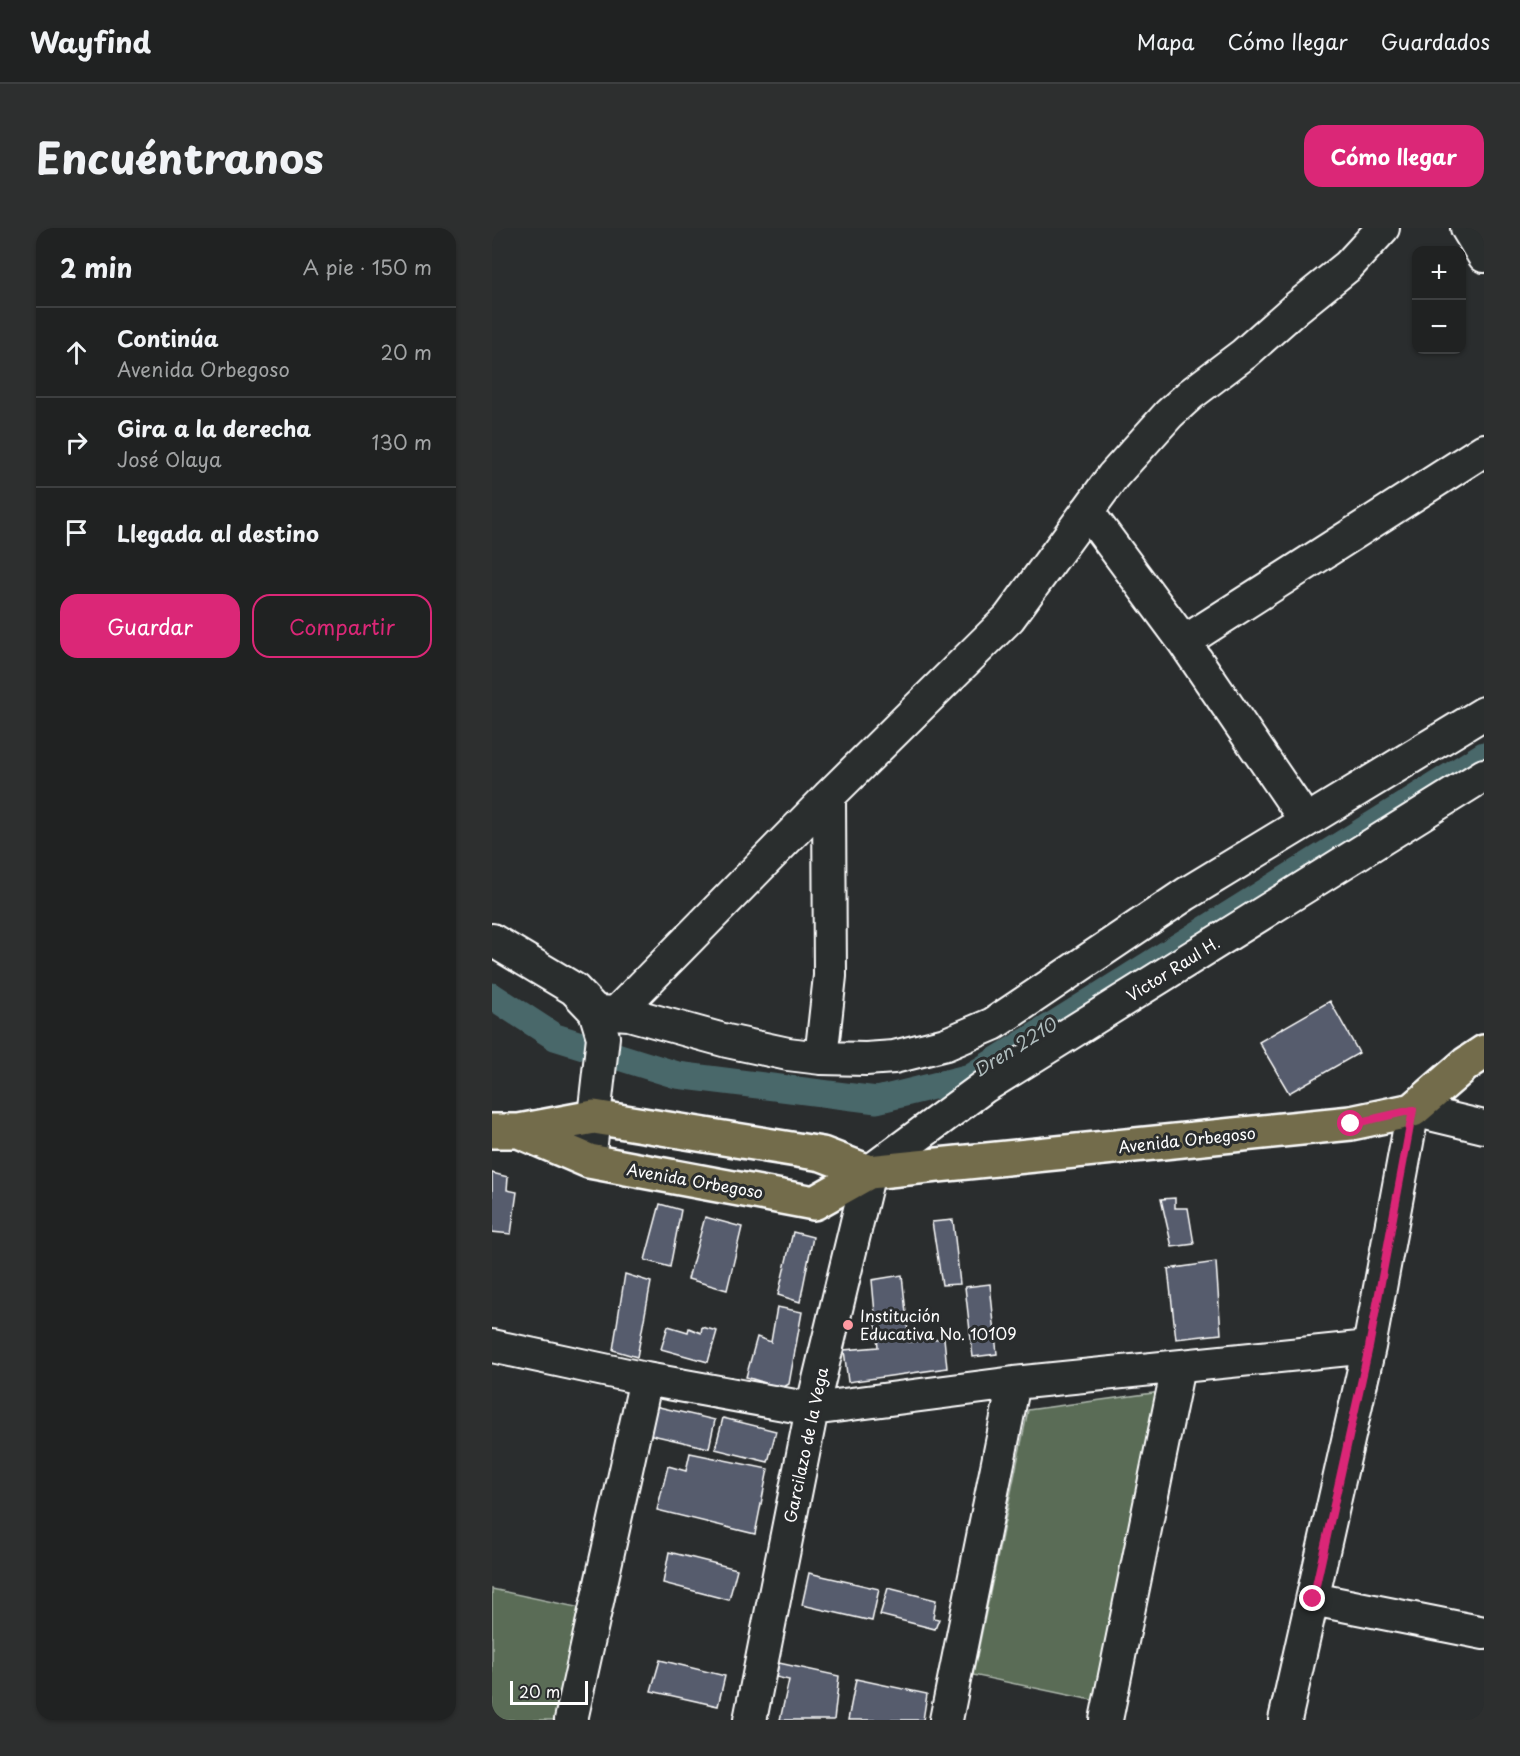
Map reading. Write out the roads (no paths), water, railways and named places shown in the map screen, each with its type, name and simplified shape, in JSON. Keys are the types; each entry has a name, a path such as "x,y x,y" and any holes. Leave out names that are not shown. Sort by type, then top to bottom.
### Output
{"main road":[{"name":"Avenida Orbegoso","path":"505,1131 589,1161 814,1203 869,1172 1351,1124 1413,1110 1466,1064 1484,1052"},
{"name":"Avenida Orbegoso","path":"505,1131 594,1117 822,1154 869,1172"}],"street":[{"path":"589,1161 605,1020 1009,618 1113,476 1169,414 1191,394 1244,354 1347,266 1383,228"},
{"path":"1467,228 1484,256"},
{"path":"1184,642 1484,450"},
{"path":"1087,512 1184,642 1306,821"},
{"path":"605,1020 629,1014 727,1041 788,1054 821,1058 866,1059 903,1055 946,1044 993,1024 1186,894 1484,713"},
{"name":"Victor Raul H.","path":"869,1172 984,1088 1484,775"},
{"path":"821,1058 830,976 829,796"},
{"path":"492,940 574,989 605,1020"},
{"path":"1286,1720 1369,1347 1413,1110 1484,1127"},
{"name":"Garcilazo de la Vega","path":"750,1720 812,1409 869,1172"},
{"path":"492,1346 646,1379 812,1409 1014,1383 1369,1347"},
{"path":"1106,1720 1178,1367"},
{"path":"571,1720 646,1379"},
{"path":"946,1720 1014,1383"},
{"path":"1313,1599 1484,1633"}],"waterway":[{"name":"Dren 2210","path":"492,996 555,1037 677,1075 877,1100 970,1077 1484,755"}],"place":[{"name":"Institución Educativa No. 10109","path":"848,1325"}]}
